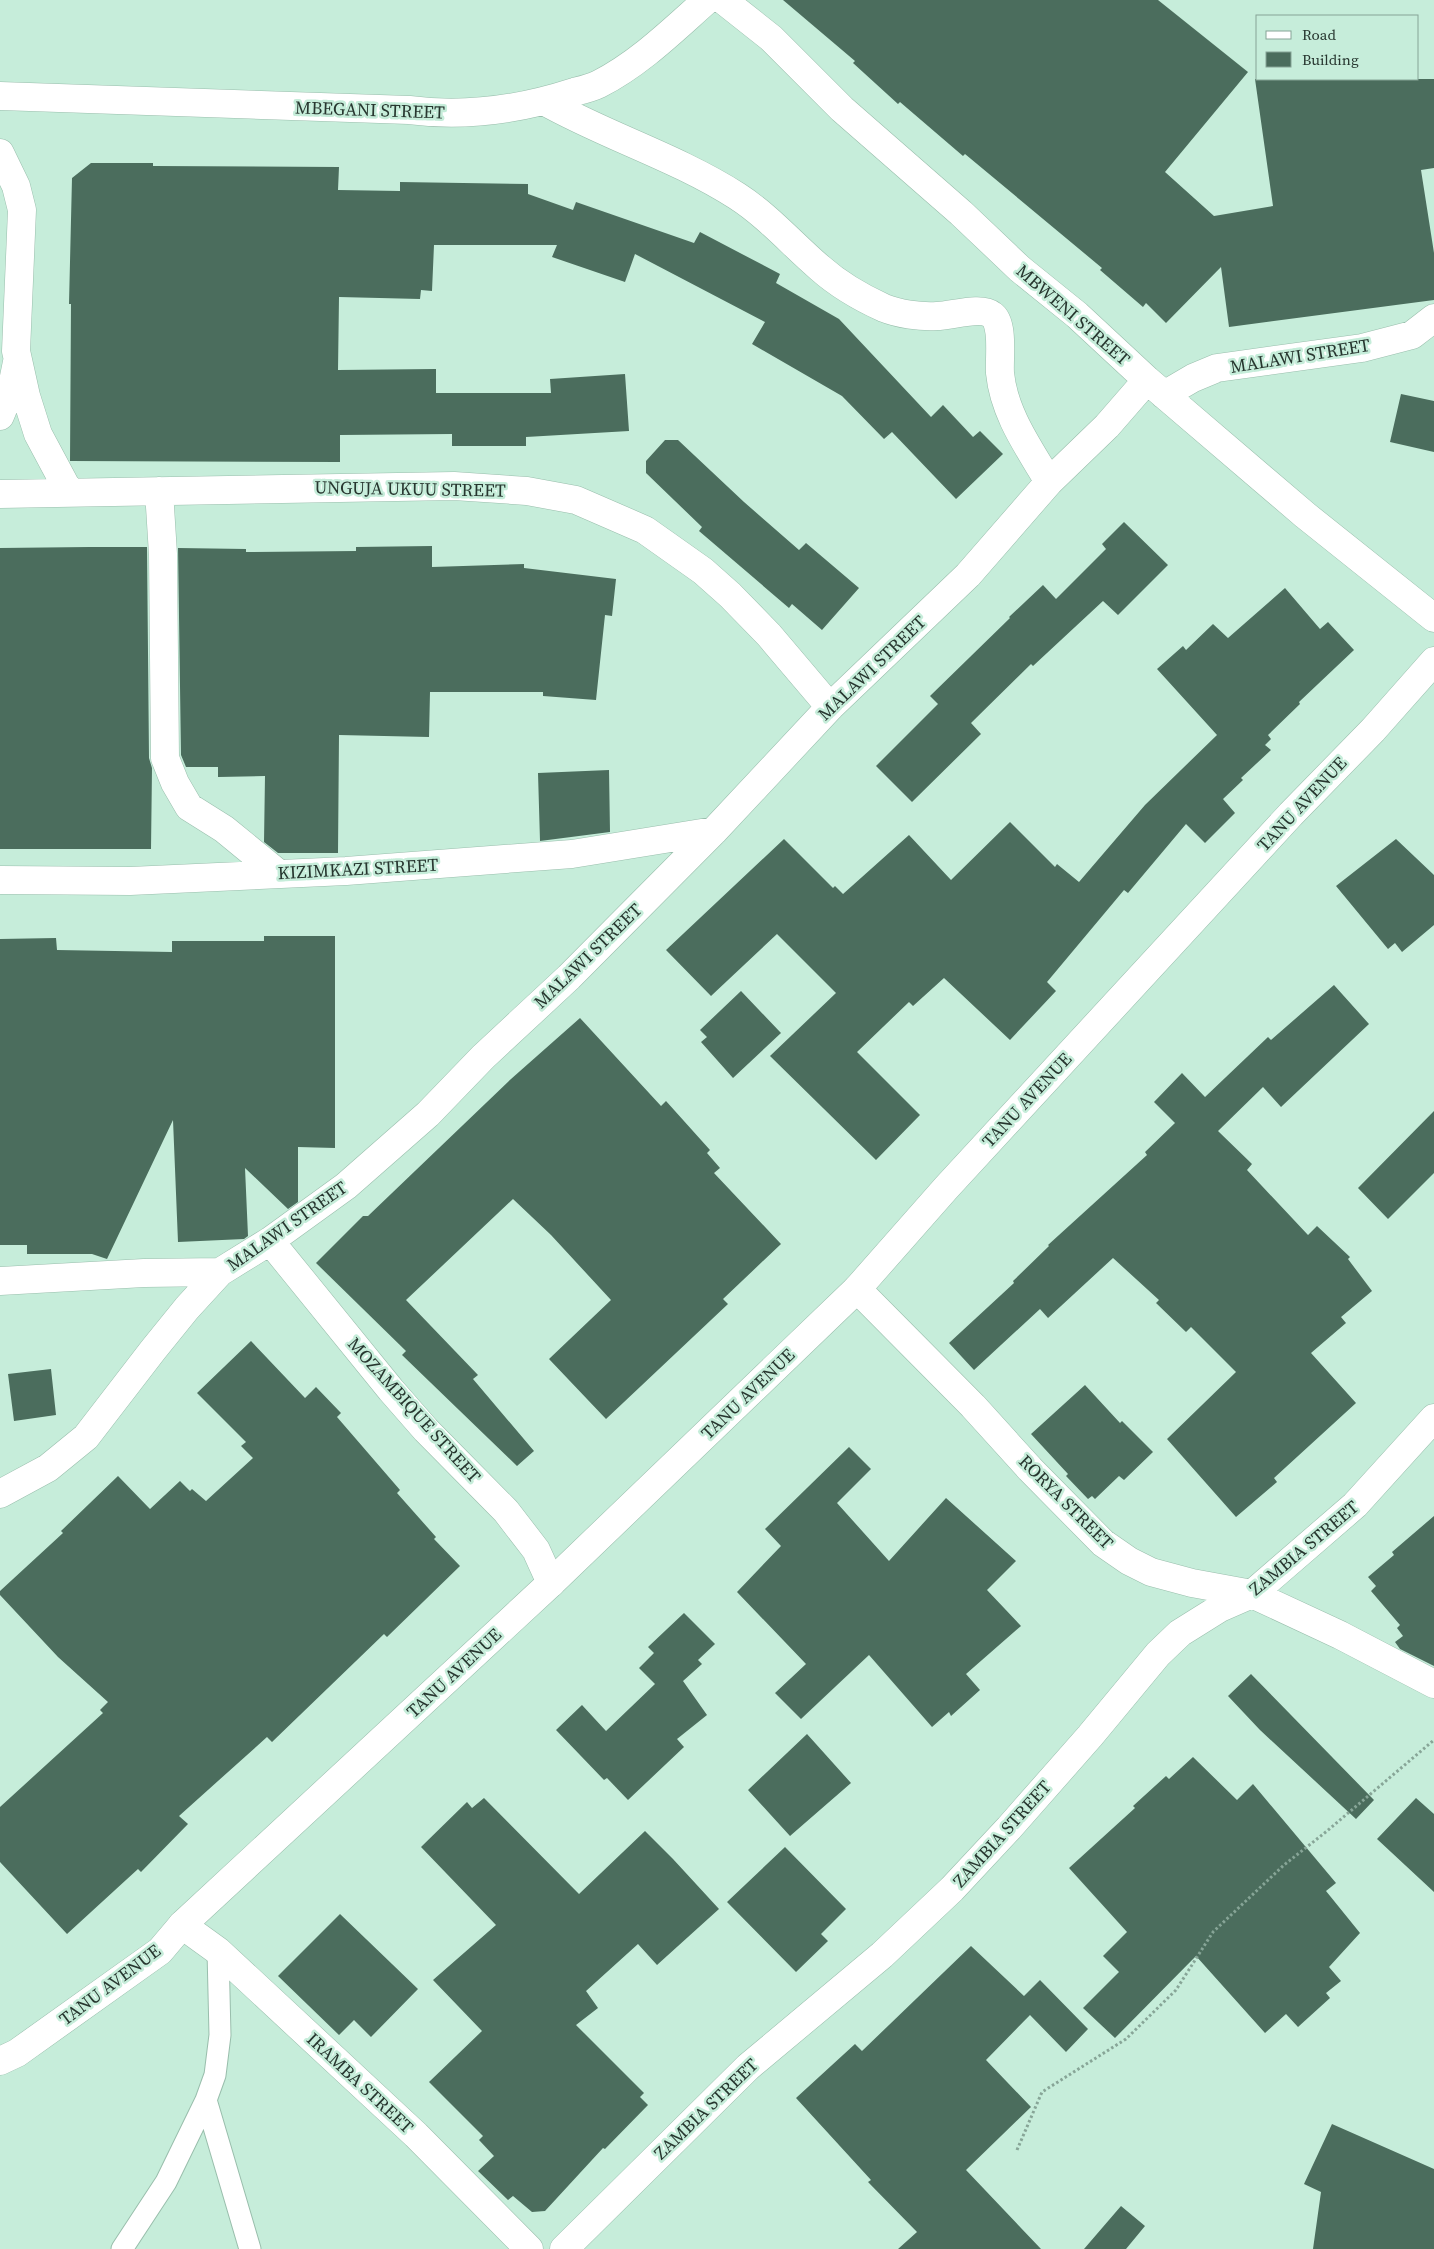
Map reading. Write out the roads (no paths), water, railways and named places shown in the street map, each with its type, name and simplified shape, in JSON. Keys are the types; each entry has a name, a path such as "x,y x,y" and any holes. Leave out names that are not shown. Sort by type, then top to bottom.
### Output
{"street":[{"name":"MBEGANI STREET","path":"0,96 409,110 437,114 475,112 544,101 598,85 626,68 707,0"},
{"name":"MBWENI STREET","path":"723,0 770,38 842,109 961,213 1020,269 1077,315 1156,388 1305,515 1434,618"},
{"path":"544,101 572,117 688,168 738,196 778,228 821,269 853,291 886,308 917,315 936,316 982,310 992,315 999,326 1003,396 1012,417 1049,482"},
{"path":"0,153 16,186 22,210 16,351 26,396 38,434 69,492"},
{"name":"MALAWI STREET","path":"0,1494 48,1468 86,1437 187,1308 220,1272 270,1241 346,1186 428,1114 483,1057 569,978 714,831 830,707 949,595 1049,482 1108,426 1156,388 1193,378 1217,368 1362,348 1412,336 1434,318"},
{"path":"0,416 12,387 18,358"},
{"name":"UNGUJA UKUU STREET","path":"0,494 454,486 527,490 576,500 645,530 702,571 769,635 830,707"},
{"path":"159,491 163,554 165,758 175,783 189,807 224,829 279,874"},
{"name":"TANU AVENUE","path":"0,2061 17,2053 160,1951 182,1925 551,1583 857,1290 946,1188 1291,814 1373,730 1434,661"},
{"name":"KIZIMKAZI STREET","path":"0,880 130,881 346,871 572,854 714,831"},
{"name":"MOZAMBIQUE STREET","path":"270,1241 391,1390 426,1430 506,1511 536,1550 551,1583"},
{"path":"0,1282 144,1273 220,1272"},
{"name":"RORYA STREET","path":"857,1290 973,1406 1030,1469 1103,1543 1129,1561 1151,1572 1192,1583 1252,1594 1340,1635 1434,1684"},
{"name":"ZAMBIA STREET","path":"564,2249 748,2067 882,1955 952,1889 1090,1736 1158,1654 1180,1633 1220,1608 1252,1594 1355,1505 1434,1418"},
{"name":"IRAMBA STREET","path":"182,1925 218,1951 416,2135 530,2249"}],"lane":[{"path":"122,2249 166,2182 206,2100 215,2074 220,2035 218,1951"},
{"path":"206,2100 250,2249"}]}
